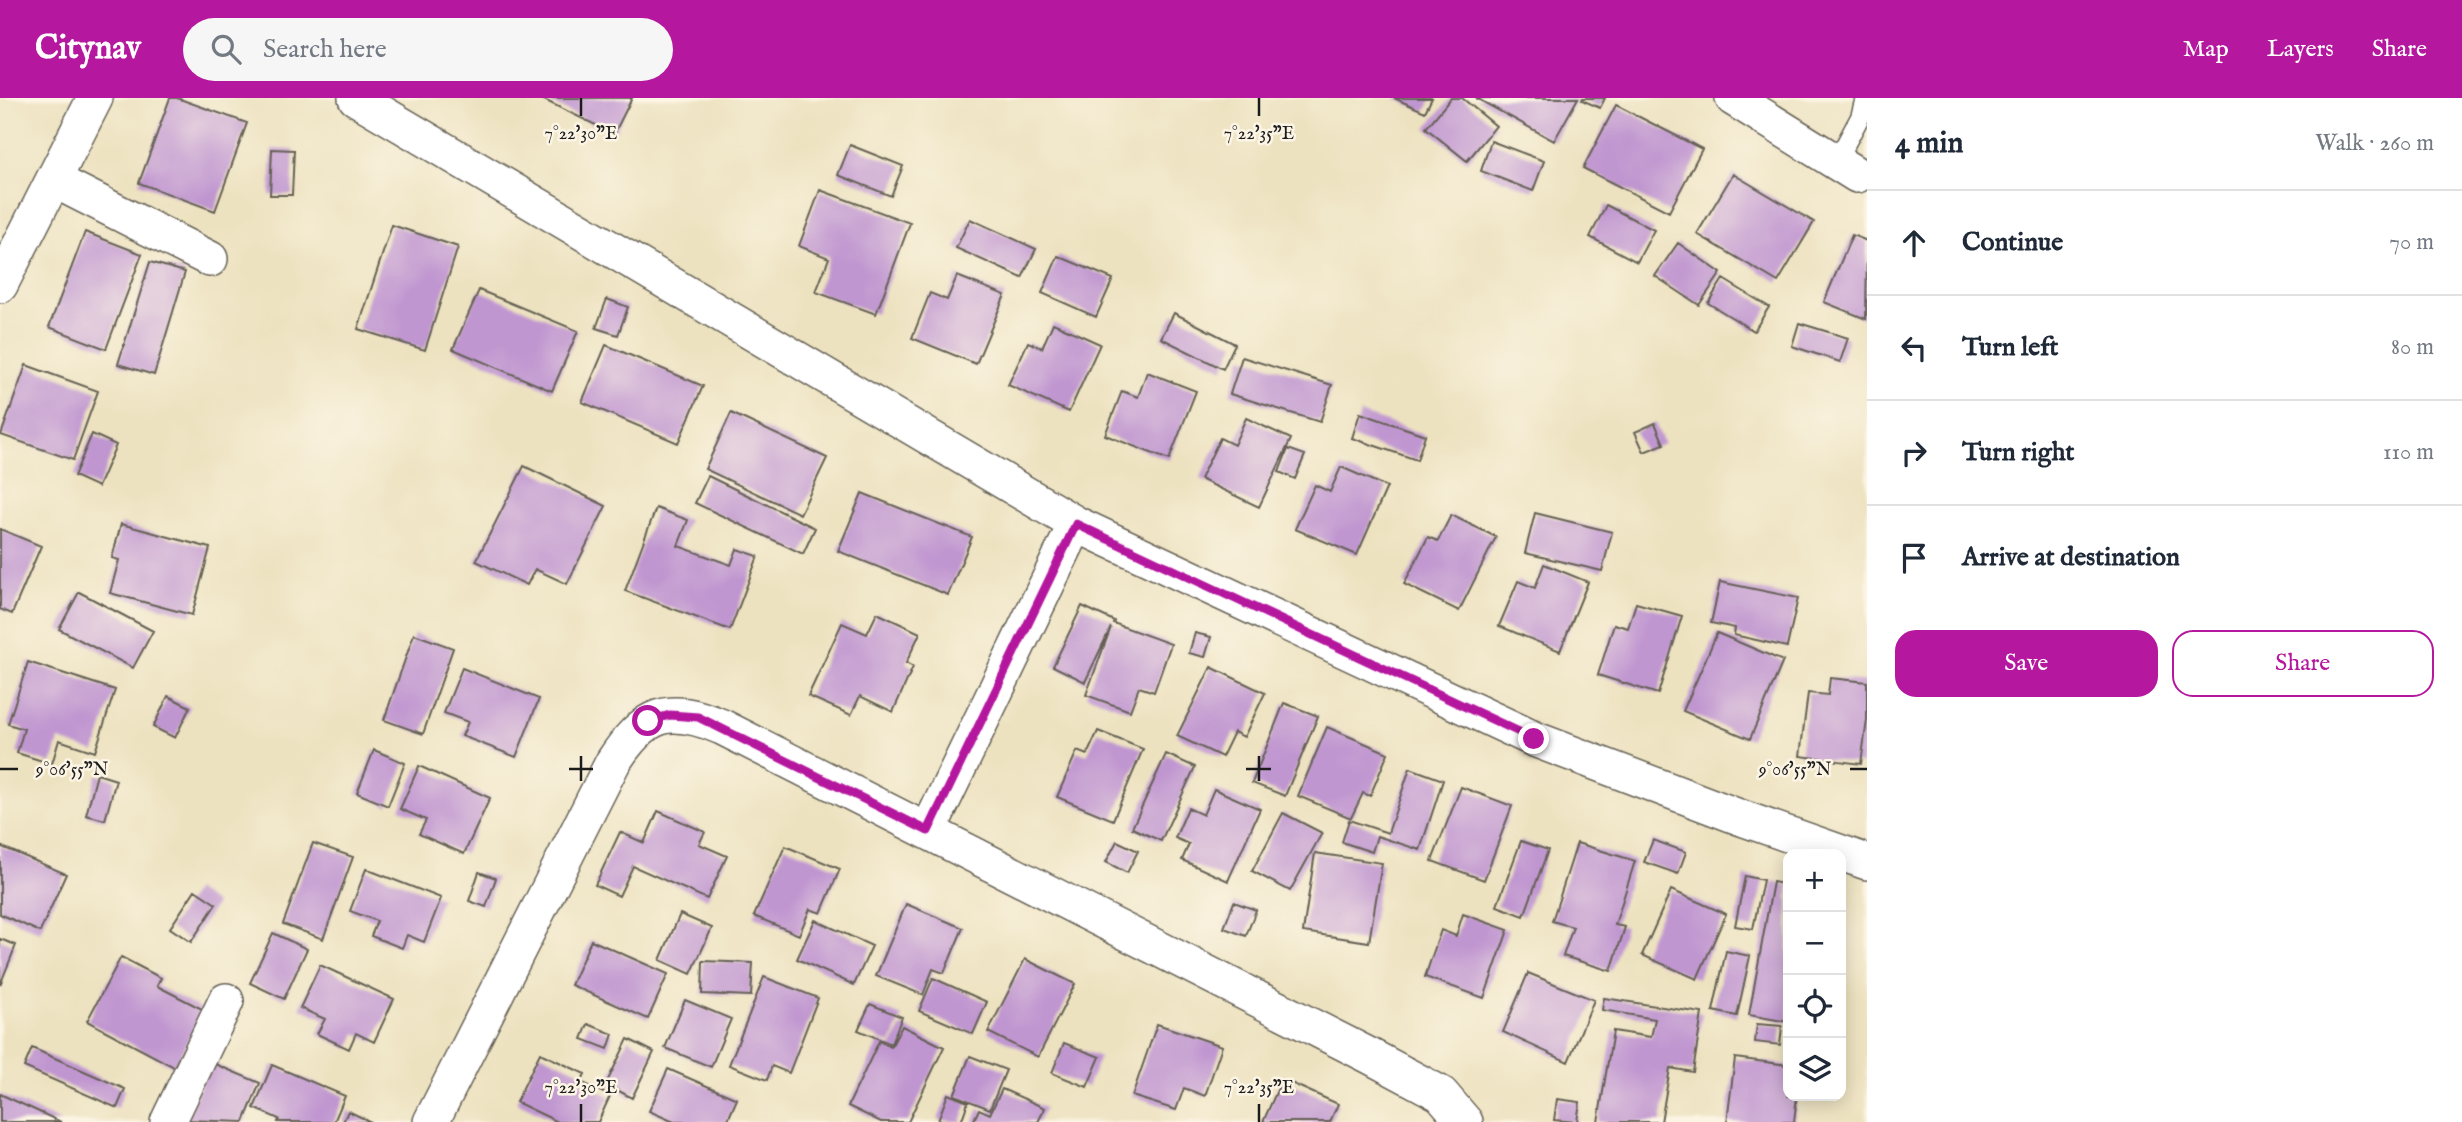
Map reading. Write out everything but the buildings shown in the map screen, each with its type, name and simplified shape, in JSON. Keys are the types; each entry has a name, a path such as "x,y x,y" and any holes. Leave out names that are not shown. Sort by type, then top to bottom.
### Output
{"street":[{"path":"0,285 95,98"},
{"path":"356,98 1076,524 1534,739 1738,817 1867,862"},
{"path":"1733,98 1846,169"},
{"path":"54,180 210,259"},
{"path":"928,831 1076,524"},
{"path":"431,1122 613,762 628,739 648,721 670,715 698,717 1414,1079 1441,1094 1465,1122"},
{"path":"168,1122 226,1000"}],"lane":[{"path":"1846,169 1865,98"}],"route":[{"path":"648,721 670,715 698,717 928,831 1076,524 1534,739"}]}
